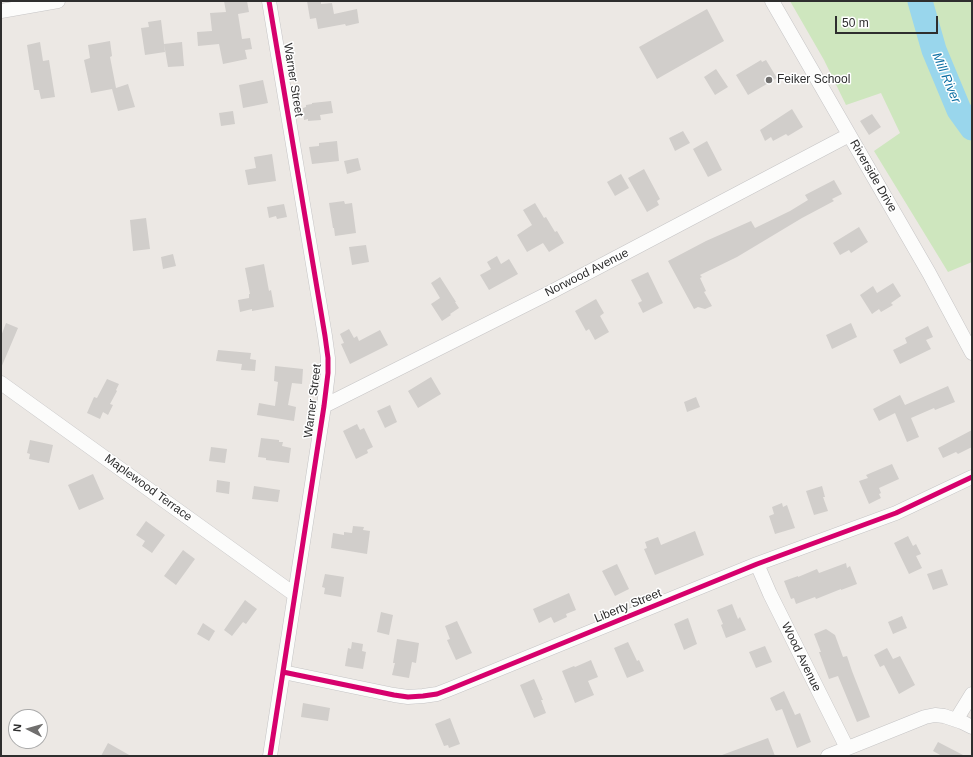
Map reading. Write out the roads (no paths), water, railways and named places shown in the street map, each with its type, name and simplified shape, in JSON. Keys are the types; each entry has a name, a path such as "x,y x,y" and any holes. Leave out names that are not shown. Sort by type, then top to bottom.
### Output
{"street":[{"path":"1,11 58,1"},
{"name":"Warner Street","path":"269,1 327,346 328,373 270,756"},
{"name":"Riverside Drive","path":"772,1 929,273 972,353"},
{"name":"Norwood Avenue","path":"324,406 564,285 849,135"},
{"name":"Maplewood Terrace","path":"1,383 294,594"},
{"name":"Liberty Street","path":"283,672 408,697 437,694 757,564 896,513 972,476"},
{"name":"Wood Avenue","path":"757,564 770,594 847,748"},
{"path":"956,720 972,694"},
{"path":"828,756 925,717 935,715 944,716 972,727"}],"waterway":[{"name":"Mill River","path":"920,1 934,50 959,110 972,128"}],"place":[{"name":"Feiker School","path":"769,80"}]}
